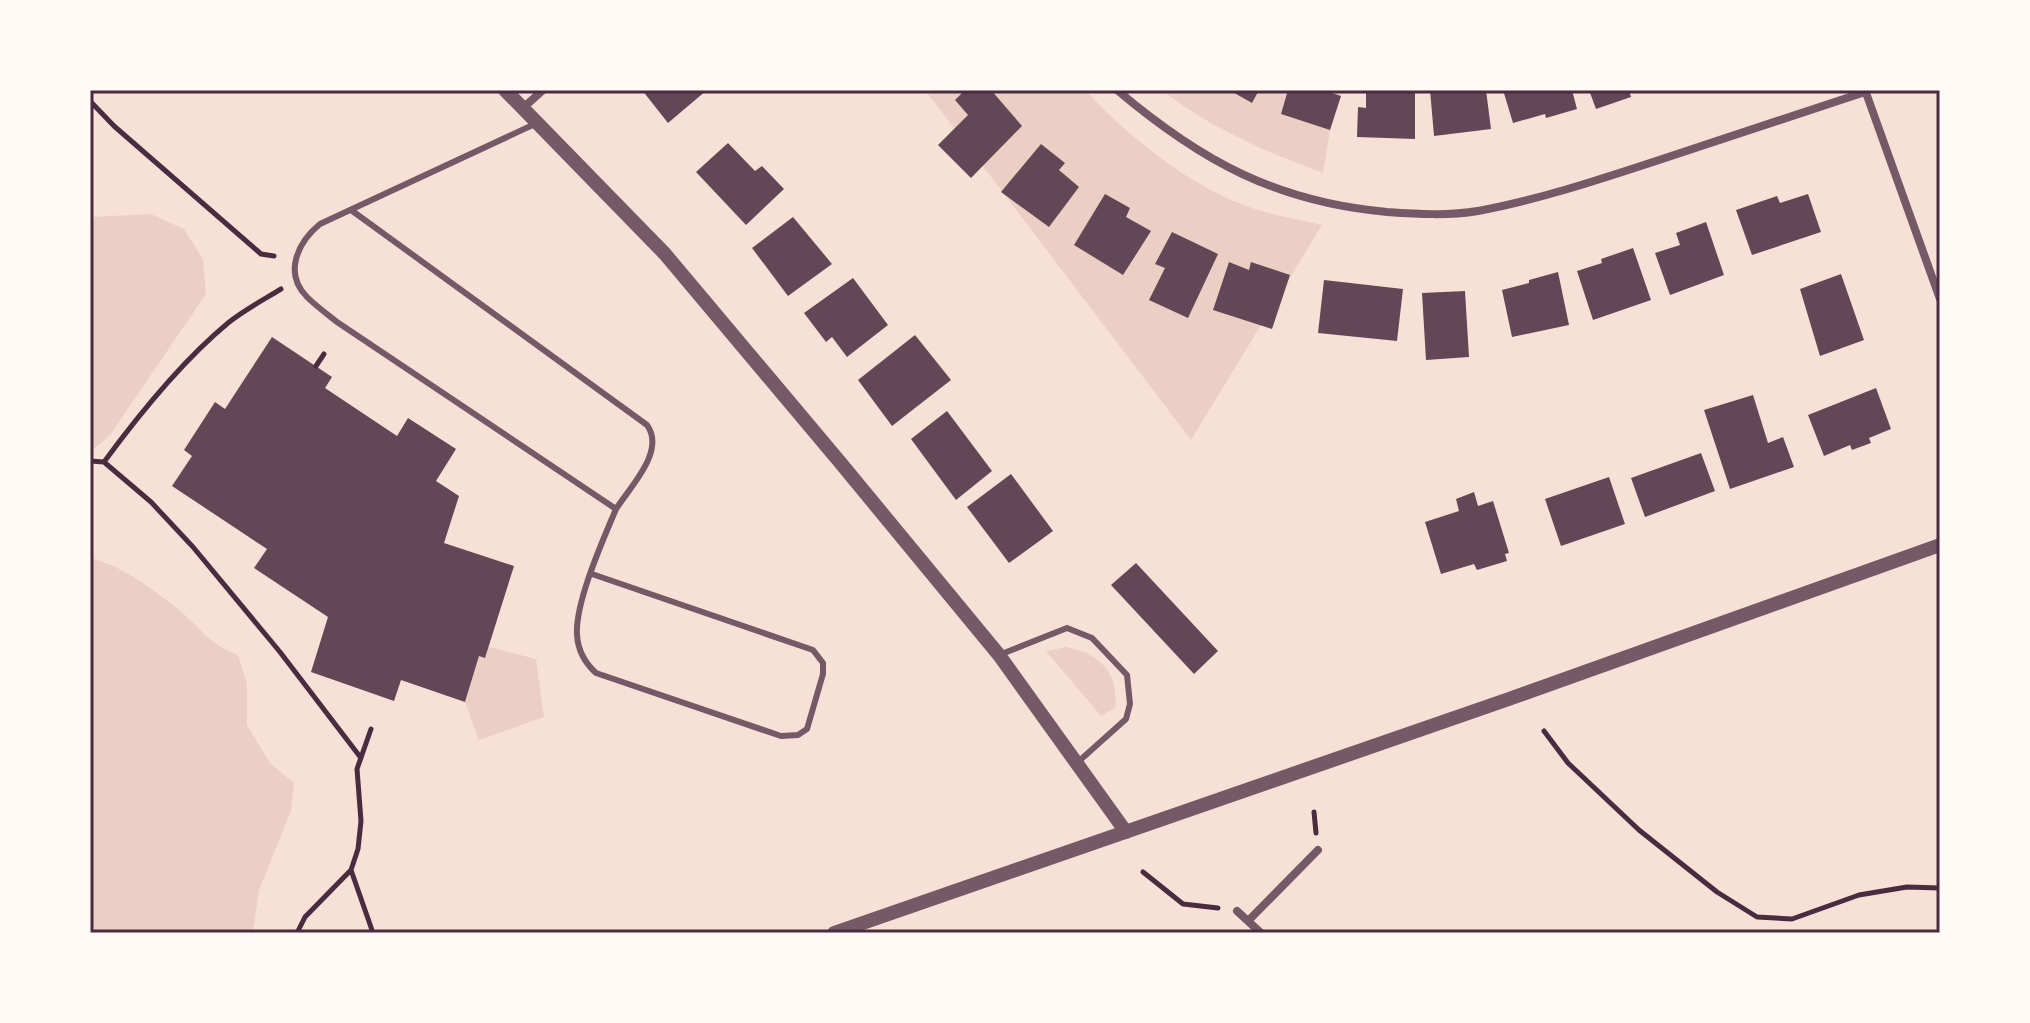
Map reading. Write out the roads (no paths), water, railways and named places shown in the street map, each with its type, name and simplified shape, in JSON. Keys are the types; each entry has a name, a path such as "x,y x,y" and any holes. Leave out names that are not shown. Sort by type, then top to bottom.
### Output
{"street":[{"path":"505,90 665,254 839,461 999,655 1126,832"},
{"path":"523,108 543,90"},
{"path":"1117,90 1188,145 1231,171 1275,189 1324,204 1423,215 1476,211 1573,188 1865,91 1940,299"},
{"path":"834,933 1940,545"},
{"path":"1248,921 1318,850"},
{"path":"1237,911 1261,933"}],"lane":[{"path":"537,123 320,224 302,243 295,256 294,269 304,295 337,322 616,509"},
{"path":"351,210 640,417 652,432 652,451 616,509 592,574 580,609 577,633 582,656 596,673 781,736 798,735 807,729 823,674 823,663 817,653 592,574"},
{"path":"999,655 1067,628 1092,638 1127,675 1130,704 1126,719 1076,763"}]}
